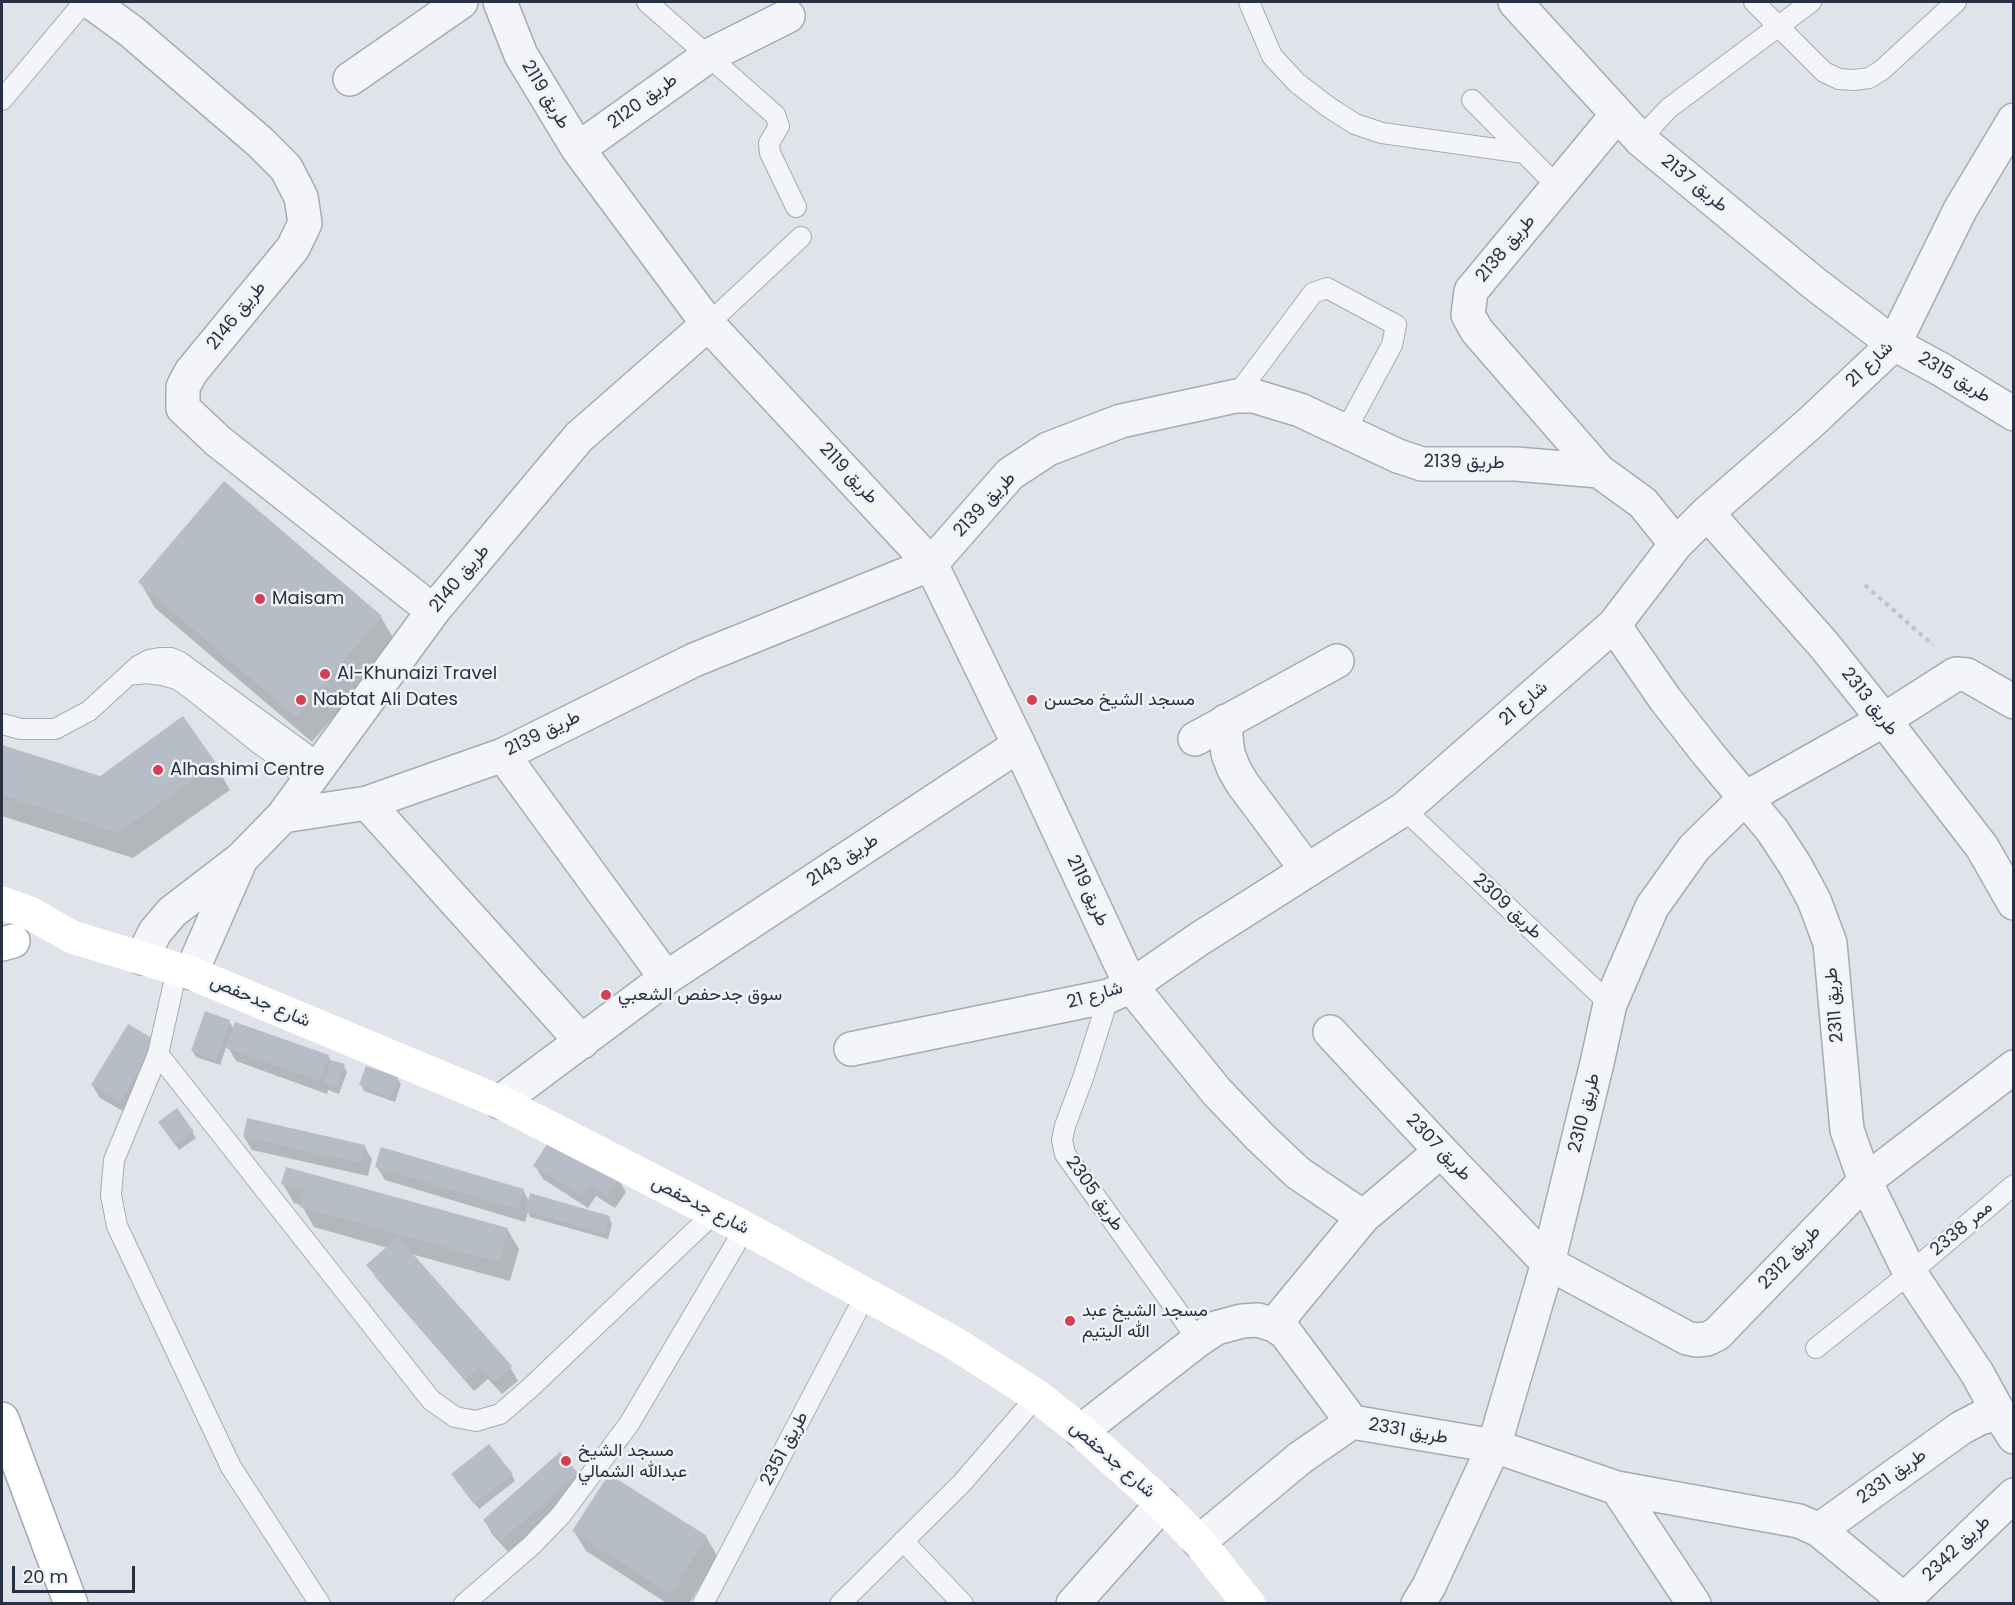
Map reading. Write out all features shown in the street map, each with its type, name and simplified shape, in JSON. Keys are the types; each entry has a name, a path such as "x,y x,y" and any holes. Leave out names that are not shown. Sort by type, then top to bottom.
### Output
{"street":[{"name":"طريق 2146","path":"91,2 132,33 260,142 286,168 301,197 305,222 293,248 191,372 183,387 183,408 218,441 433,611"},
{"path":"350,79 461,2"},
{"name":"طريق 2119","path":"500,2 521,55 578,149 708,324 932,564 1019,745 1120,991"},
{"name":"طريق 2137","path":"1515,2 1642,141 1815,284 1894,344"},
{"name":"طريق 2120","path":"578,149 708,56 788,16"},
{"name":"طريق 2138","path":"1599,471 1477,331 1468,315 1472,291 1617,115"},
{"name":"شارع 21","path":"851,1049 1120,991 1404,809 1614,625 1676,544 1707,513 1809,424 1894,344 1960,210 2013,120"},
{"name":"طريق 2140","path":"142,958 155,932 172,912 241,859 283,816 433,611 579,437 708,324"},
{"name":"طريق 2315","path":"1894,344 1942,370 2013,414"},
{"name":"طريق 2139","path":"367,803 503,755 694,660 932,564 1010,474 1048,449 1121,421 1236,396 1254,396 1300,410 1398,456 1422,464 1516,464 1599,471"},
{"path":"1599,471 1643,503 1676,544"},
{"name":"طريق 2313","path":"1707,513 1824,645 1884,720 1982,847 2013,903"},
{"name":"طريق 2311","path":"1614,625 1665,699 1744,799 1772,830 1814,900 1830,943 1847,1130 1865,1181 1910,1273 1977,1373 2006,1425"},
{"path":"1195,739 1337,661"},
{"name":"طريق 2310","path":"1418,1604 1429,1586 1494,1446 1548,1263 1610,1004 1652,907 1694,848 1744,799 1884,720 1956,675 1967,675"},
{"path":"1967,675 2013,702"},
{"path":"1226,721 1228,754 1234,769 1307,870"},
{"name":"طريق 2143","path":"500,1102 666,978 1019,745"},
{"path":"503,755 666,978"},
{"path":"283,816 367,803 582,1042"},
{"name":"طريق 2140","path":"184,971 241,859"},
{"name":"شارع جدحفص","path":"2,903 30,912 72,937 184,971 500,1102 745,1228 954,1343 1036,1396 1081,1431 1162,1504 1199,1542 1249,1604"},
{"name":"شارع جدحفص","path":"5,942 38,942 72,937"},
{"path":"1120,991 1260,1137 1298,1173 1363,1218"},
{"name":"طريق 2307","path":"1330,1032 1548,1263"},
{"name":"طريق 2312","path":"1548,1263 1687,1338 1707,1339 1717,1334 1865,1181 2013,1067"},
{"path":"1274,1325 1363,1218 1441,1151"},
{"path":"1081,1431 1216,1328 1242,1321 1258,1320 1274,1325 1285,1332 1352,1422"},
{"path":"2,1419 71,1604"},
{"name":"طريق 2331","path":"1199,1542 1300,1458 1352,1422 1494,1446 1617,1488 1799,1521 1819,1530 1961,1428 1980,1419 2006,1425"},
{"path":"1617,1488 1694,1604"},
{"name":"طريق 2342","path":"1904,1602 2013,1495"},
{"path":"1073,1604 1162,1504"},
{"path":"1819,1530 1904,1602"}],"lane":[{"path":"2,100 84,2"},
{"path":"647,2 775,115 779,126 769,143 770,153 796,207"},
{"path":"1249,2 1272,56 1298,83 1355,124 1382,133 1524,153"},
{"path":"1754,2 1824,72 1839,79 1854,80 1869,78 1882,70 1956,2"},
{"path":"1642,141 1669,108 1811,2"},
{"path":"1472,100 1558,187"},
{"path":"708,324 801,237"},
{"path":"1236,396 1313,293 1327,288 1396,325 1392,345 1346,430"},
{"path":"2,724 21,729 55,729 89,711 129,675 146,673 162,675 177,679 190,688 257,742 316,773"},
{"name":"طريق 2309","path":"1404,809 1610,1004"},
{"path":"184,971 158,1054 114,1160 111,1195 117,1226 231,1467 320,1604"},
{"name":"طريق 2305","path":"1120,991 1065,1126 1062,1140 1065,1154 1198,1340"},
{"path":"158,1054 431,1400 455,1417 476,1421 500,1414 530,1389 714,1213"},
{"name":"ممر 2338","path":"1816,1348 1910,1273 2013,1185"},
{"path":"464,1604 531,1546 561,1515 628,1424 745,1228"},
{"name":"طريق 2351","path":"703,1604 866,1294"},
{"path":"840,1604 962,1483 1036,1396"},
{"path":"903,1542 963,1604"}],"path":[{"path":"1865,585 1967,675"}],"building":[{"name":"Maisam","path":"224,481 382,616 296,717 138,582"},
{"name":"Alhashimi Centre","path":"183,716 216,763 118,833 2,795 2,745 100,776"},
{"path":"205,1011 230,1020 216,1060 191,1051"},
{"path":"235,1022 329,1055 320,1081 226,1048"},
{"path":"128,1024 157,1041 120,1102 91,1085"},
{"path":"331,1060 345,1064 336,1088 324,1084"},
{"path":"366,1066 398,1077 391,1097 359,1085"},
{"path":"177,1108 194,1132 175,1145 158,1122"},
{"path":"247,1118 365,1145 361,1163 243,1137"},
{"path":"552,1136 619,1178 608,1196 589,1184 581,1195 533,1166"},
{"path":"381,1147 524,1189 518,1209 375,1167"},
{"path":"286,1167 508,1228 499,1262 300,1207 305,1190 281,1184"},
{"path":"530,1193 610,1216 605,1234 525,1211"},
{"path":"398,1237 512,1366 494,1382 480,1367 465,1379 366,1265"},
{"path":"489,1444 513,1474 474,1504 451,1474"},
{"path":"560,1452 578,1473 501,1541 483,1520"},
{"path":"609,1474 707,1536 671,1594 572,1531"}],"place":[{"name":"Maisam","path":"260,599"},
{"name":"Al-Khunaizi Travel","path":"325,674"},
{"name":"Nabtat Ali Dates","path":"301,700"},
{"name":"مسجد الشيخ محسن","path":"1032,700"},
{"name":"Alhashimi Centre","path":"158,770"},
{"name":"سوق جدحفص الشعبي","path":"606,995"},
{"name":"مسجد الشيخ عبد الله اليتيم","path":"1070,1321"},
{"name":"مسجد الشيخ عبدالله الشمالي","path":"566,1461"}]}
